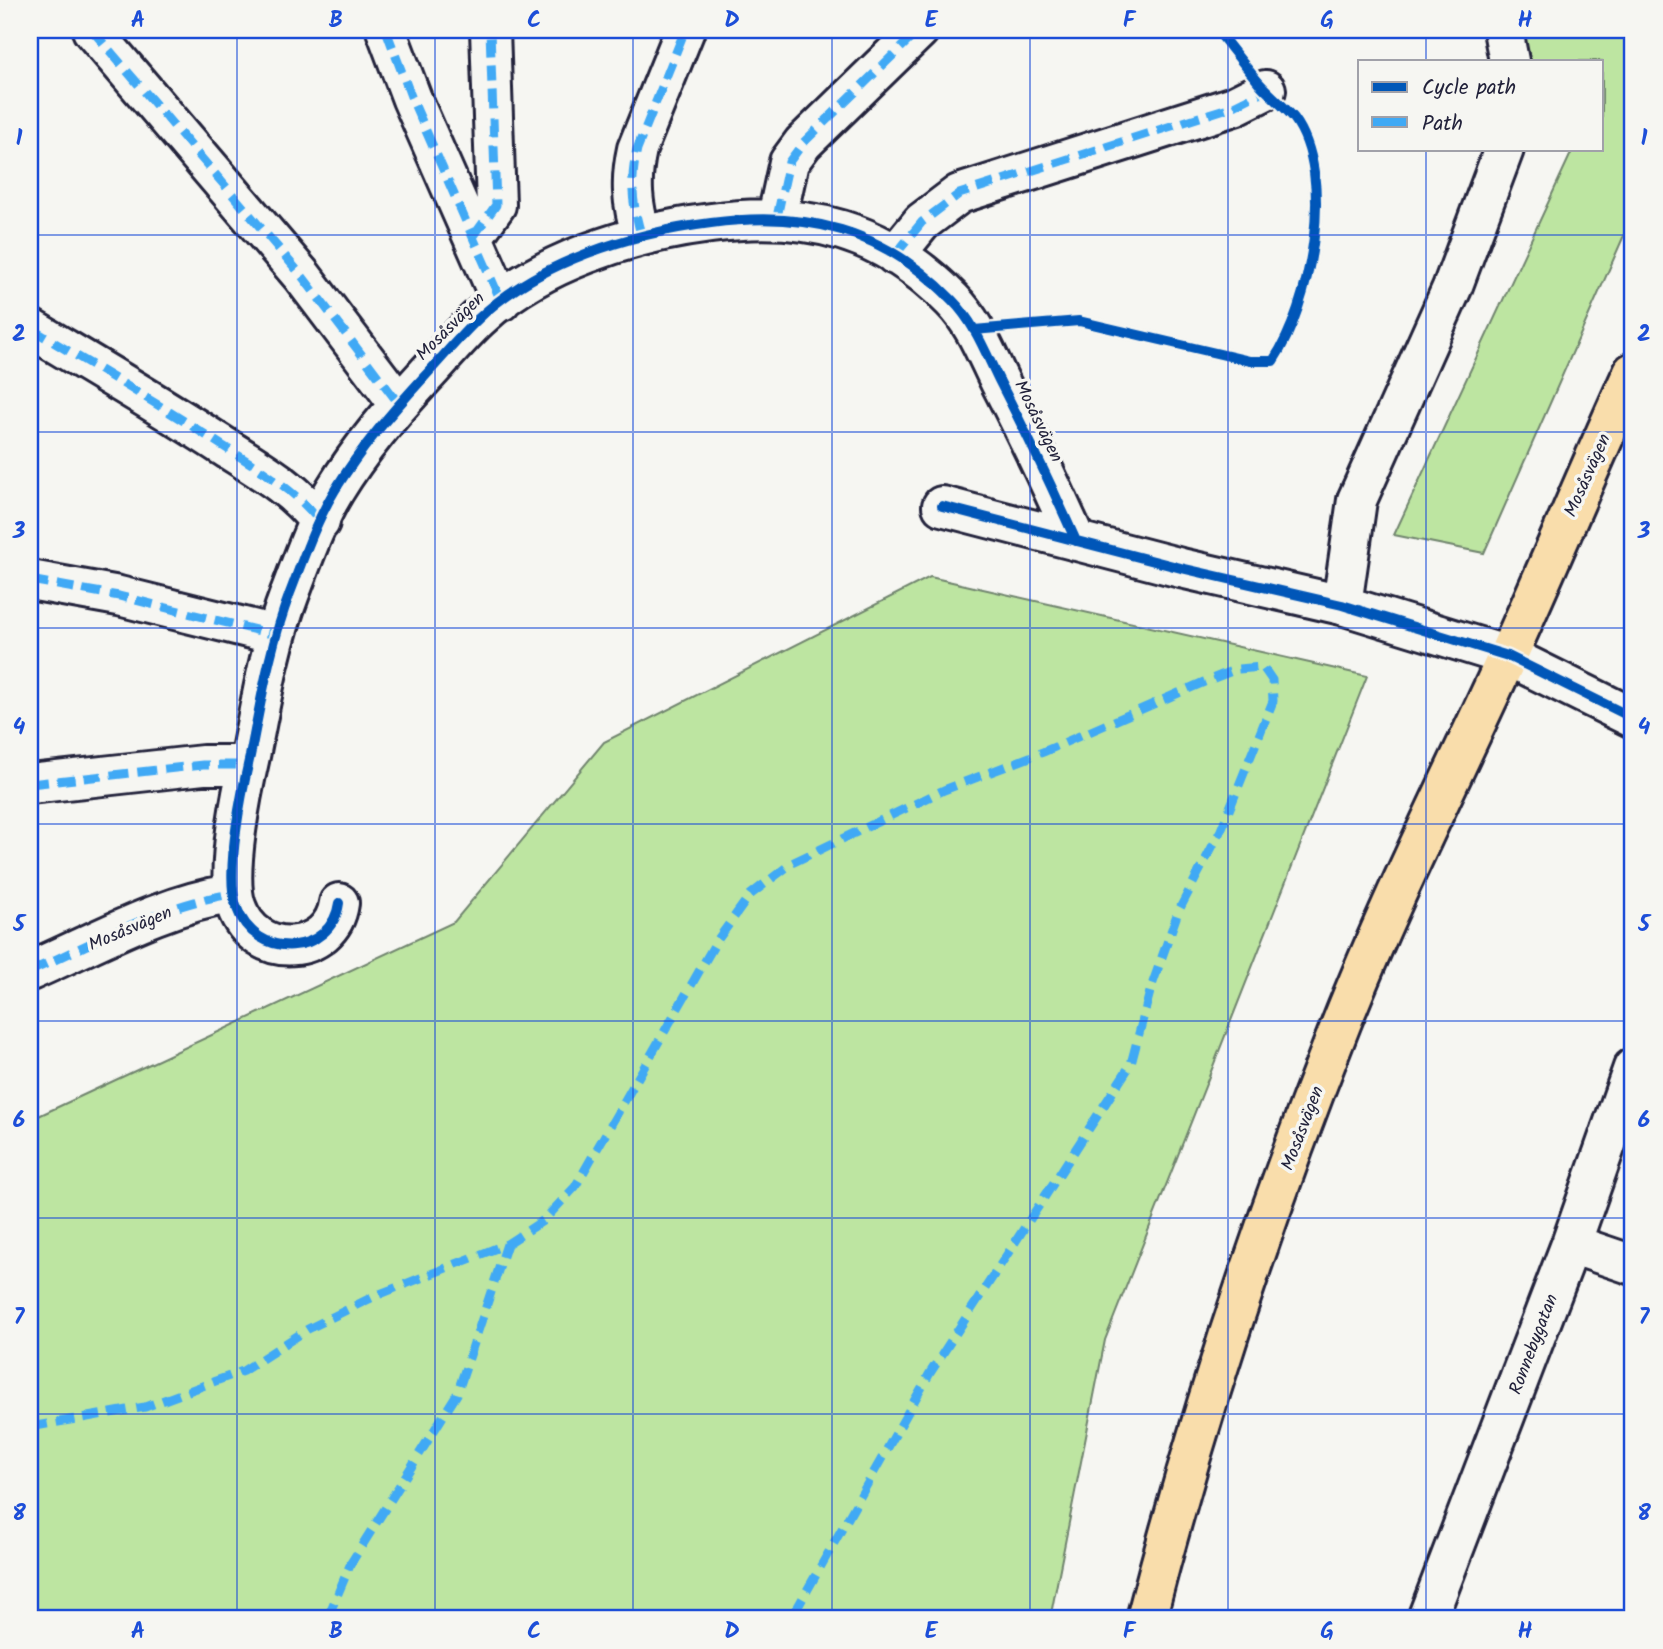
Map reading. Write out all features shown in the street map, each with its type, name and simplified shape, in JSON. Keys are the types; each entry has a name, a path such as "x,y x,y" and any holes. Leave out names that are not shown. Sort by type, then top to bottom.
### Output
{"main road":[{"name":"Mosåsvägen","path":"1146,1619 1171,1524 1253,1260 1327,1060 1425,828 1508,656 1633,372"}],"street":[{"path":"92,30 302,276 400,404"},
{"name":"Mosåsvägen","path":"386,30 501,301"},
{"path":"473,237 496,205 490,30"},
{"path":"641,234 630,189 632,170 637,149 685,30"},
{"path":"777,217 789,162 803,143 919,30"},
{"path":"1503,30 1509,60"},
{"path":"895,255 922,222 959,194 1234,106 1266,90"},
{"path":"1342,605 1357,500 1452,288 1504,150"},
{"name":"Mosåsvägen","path":"30,971 169,911 209,897 232,894 237,830 248,765 276,635 333,494 378,428 480,317 501,301 571,261 641,234 733,220 777,217 816,221 854,234 895,255 951,298 968,318 1036,453 1076,541"},
{"path":"30,328 167,409 267,474 303,500 320,522"},
{"path":"942,506 1342,605 1508,656 1633,718"},
{"path":"30,580 119,596 276,635"},
{"path":"30,784 203,765 248,765"},
{"path":"232,894 238,912 249,928 262,941 277,947 304,943 326,930 338,912 339,903"},
{"name":"Ronnebygatan","path":"1427,1619 1572,1244 1633,1068"},
{"path":"1572,1244 1633,1265"}],"green space":[{"path":"1520,30 1633,30 1633,215 1484,553 1394,535 1573,150 1604,150 1604,60 1526,60"},
{"path":"930,577 1367,676 1105,1340 1050,1619 30,1619 30,1120 454,922 604,742"}],"marked path":[{"path":"92,30 302,276 399,404"},
{"path":"386,30 412,99 501,301"},
{"path":"473,237 496,205 490,30"},
{"path":"641,234 633,192 637,149 685,30"},
{"path":"777,217 789,162 803,143 919,30"},
{"path":"895,255 922,222 959,194 1234,106 1266,90"},
{"path":"30,328 262,471 288,489 320,522"},
{"path":"30,580 119,596 276,635"},
{"path":"30,1427 145,1407 243,1371 308,1329 375,1296 507,1244 544,1220 575,1187 716,942 750,895 792,863 944,790 1043,752 1237,669 1263,667 1272,680 1273,701 1221,830 1178,912 1151,988 1131,1064 930,1373 791,1619"},
{"path":"30,784 203,765 248,765"},
{"path":"30,971 154,915 232,894"},
{"path":"327,1619 351,1563 457,1394 507,1244"}],"cycle path":[{"path":"974,330 1079,321 1250,361 1273,361 1298,308 1307,275 1314,241 1314,173 1307,143 1294,118 1260,84 1217,30"},
{"path":"339,903 333,920 323,933 309,942 276,944 260,937 246,924 236,906 233,892 233,853 239,810 267,673 283,613 310,540 328,502 376,432 478,319 528,281 557,266 587,253 650,234 746,220 811,223 841,230 899,256 952,300 967,319 1030,441 1076,541"},
{"path":"942,506 1181,568 1342,605 1508,656 1633,718"}]}
